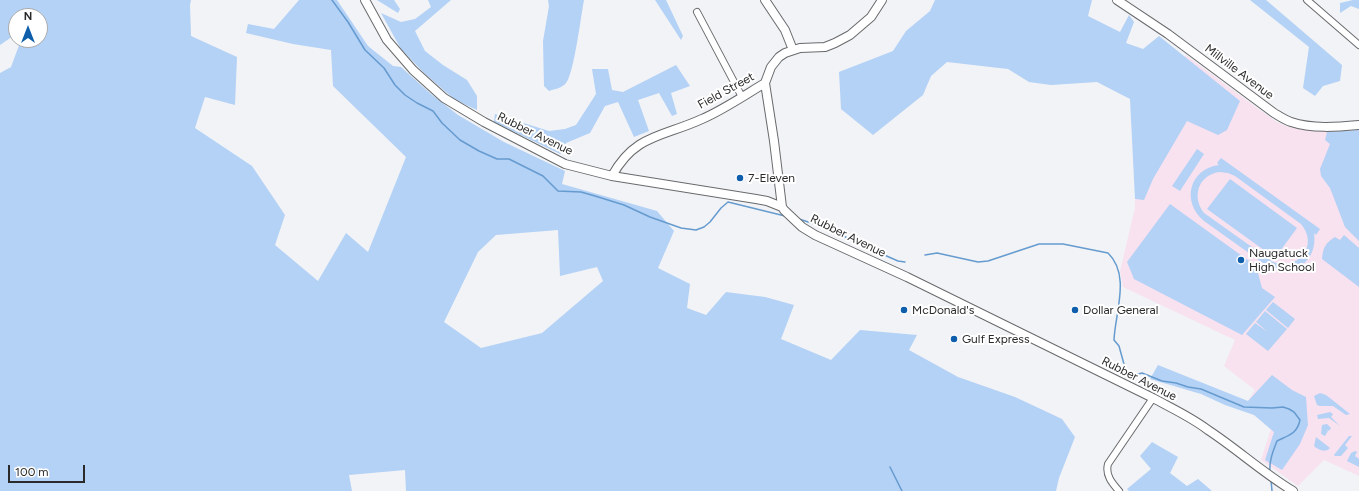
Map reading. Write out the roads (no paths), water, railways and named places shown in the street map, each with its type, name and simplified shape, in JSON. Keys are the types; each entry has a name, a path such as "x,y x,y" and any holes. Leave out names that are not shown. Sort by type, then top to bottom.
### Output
{"street":[{"path":"765,0 785,30 793,50"},
{"name":"Field Street","path":"612,176 631,150 652,137 702,119 765,83 770,67 785,53 793,50 824,47 844,39 871,17 882,0"},
{"name":"Millville Avenue","path":"1117,0 1168,34 1274,114 1290,122 1307,125 1333,128 1359,125"},
{"path":"1306,0 1359,45"},
{"name":"Rubber Avenue","path":"366,1 387,40 413,70 444,98 484,122 565,164 612,176 761,200 783,208 795,221 815,236 907,277 1188,417 1263,470 1277,482 1293,491"},
{"path":"697,12 742,97"},
{"path":"765,83 783,208"},
{"path":"1119,491 1112,482 1106,470 1108,464 1152,398"}],"waterway":[{"path":"332,0 348,22 365,50 384,68 395,85 405,95 433,111 442,123 460,140 497,159 509,159 543,176 558,191 581,192 624,205 650,217 681,228 696,230 704,227 710,222 728,202 785,216"},
{"path":"799,219 830,229 857,243 898,261 905,262"},
{"path":"925,255 937,253 978,262 988,261 1039,244 1063,244 1108,253 1115,262 1119,272 1120,295 1114,340 1119,346 1127,375 1132,376 1142,373 1162,381 1201,389 1244,407 1283,407 1294,412 1300,420 1299,425 1292,434 1277,441 1271,460 1270,472"},
{"path":"890,467 902,491"},
{"path":"1271,480 1272,491"}],"place":[{"name":"7-Eleven","path":"740,178"},
{"name":"Naugatuck High School","path":"1241,260"},
{"name":"McDonald's","path":"904,310"},
{"name":"Dollar General","path":"1075,310"},
{"name":"Gulf Express","path":"954,339"}]}
